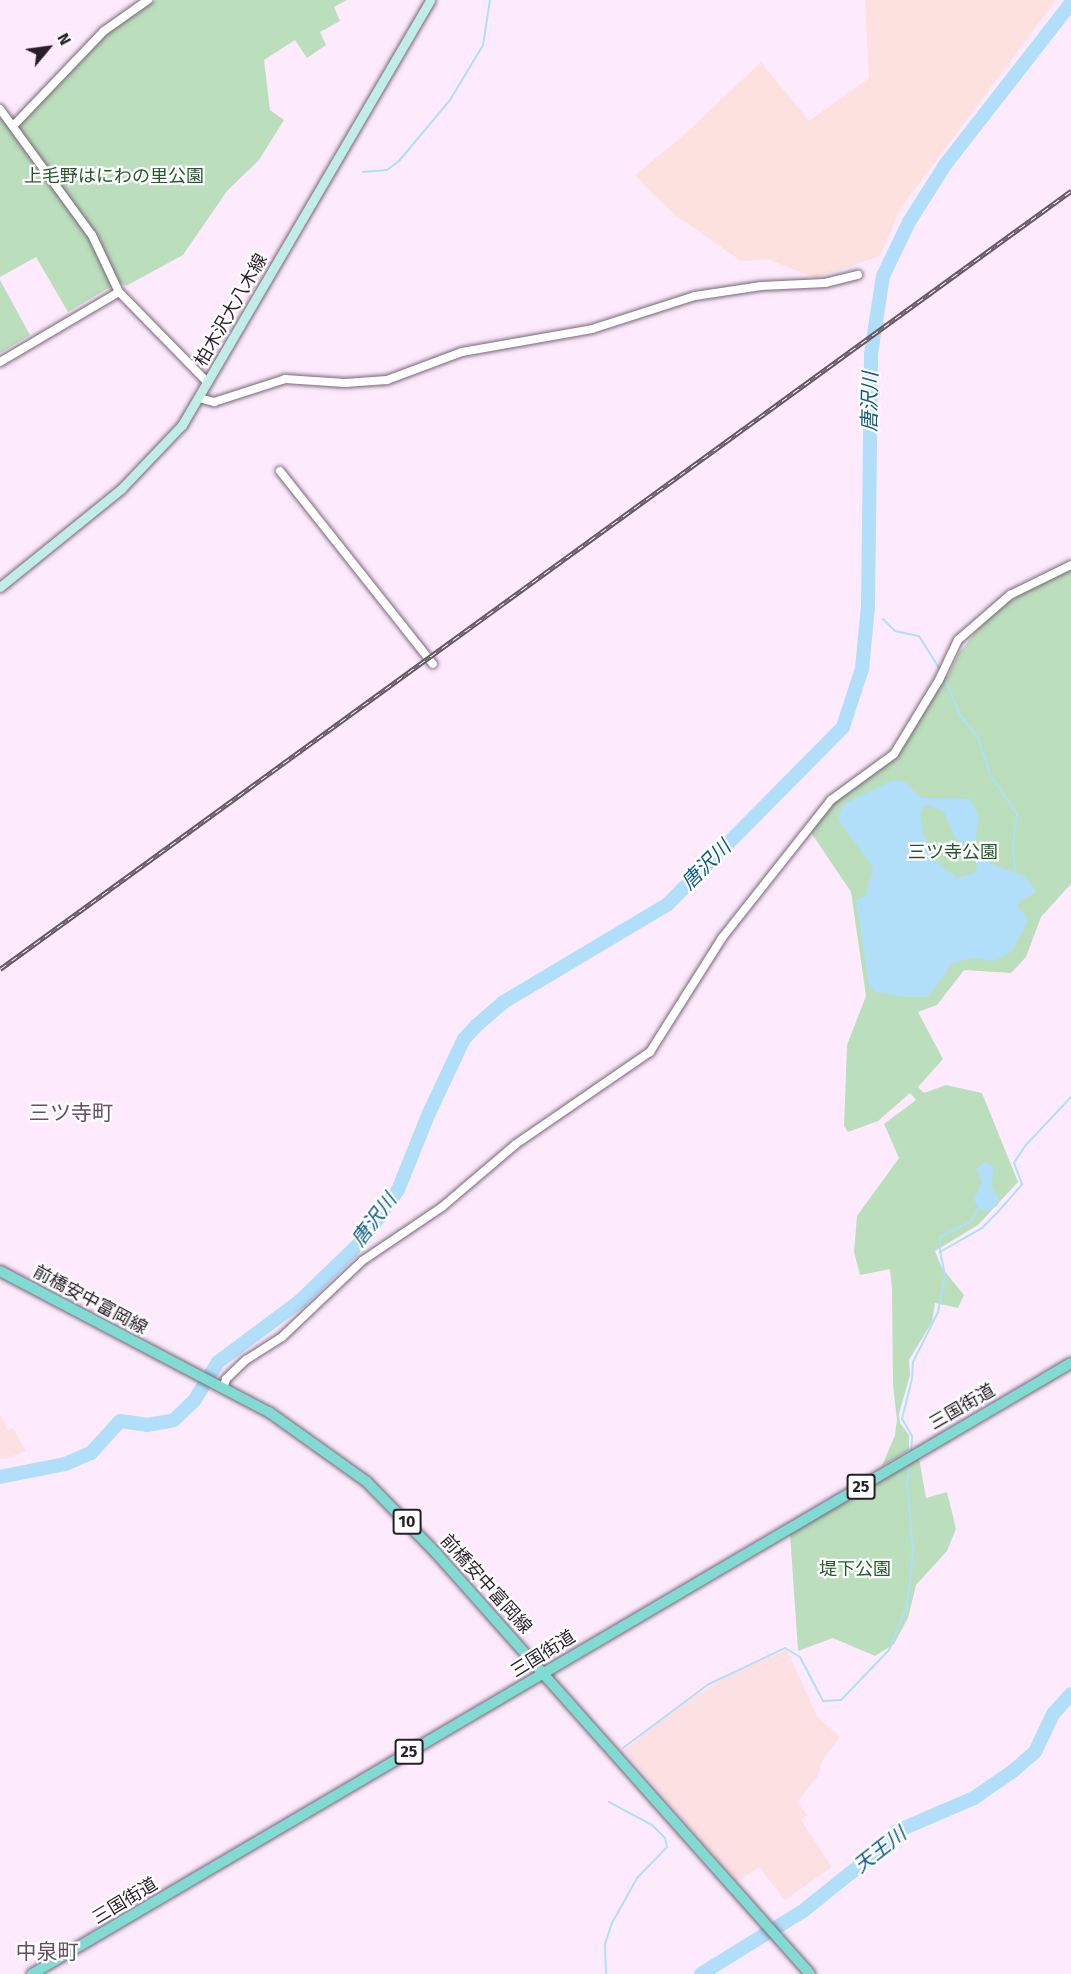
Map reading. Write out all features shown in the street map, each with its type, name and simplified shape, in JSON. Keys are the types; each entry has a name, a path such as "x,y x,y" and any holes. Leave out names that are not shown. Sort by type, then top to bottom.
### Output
{"main road":[{"name":"柏木沢大八木線","path":"0,587 121,489 182,425 430,0"},
{"name":"前橋安中富岡線","path":"0,1271 280,1419 367,1482 544,1673 810,1974"},
{"name":"三国街道","path":"32,1974 1071,1362"}],"street":[{"path":"15,124 104,31 148,0"},
{"path":"0,109 15,124 92,234 119,292 208,383"},
{"path":"199,398 214,402 285,379 345,383 387,380 462,352 592,329 695,296 761,286 825,284 858,275"},
{"path":"0,362 119,292"},
{"path":"280,471 433,664"},
{"path":"222,1389 226,1379 246,1360 282,1336 363,1262 442,1207 516,1144 650,1052 722,938 831,800 894,754 934,688 958,640 1010,595 1071,564"}],"shaded area":[{"path":"865,0 1056,0 900,209 880,256 816,278 767,259 741,261 675,215 635,175 682,137 761,62 809,121 869,78"},
{"path":"0,1415 8,1431 13,1428 26,1451 0,1459"},
{"path":"787,1650 817,1716 840,1737 822,1761 818,1776 797,1802 807,1815 801,1820 832,1867 785,1900 759,1867 737,1882 624,1750 679,1706 737,1670"}],"green space":[{"name":"上毛野はにわの里公園","path":"156,0 347,0 334,7 340,21 320,32 326,45 307,58 295,40 264,60 270,110 284,120 259,160 227,191 183,255 126,286 122,283 107,289 68,312 36,257 0,277 0,116 10,126 21,123 113,28"},
{"path":"0,280 30,335 0,353"},
{"name":"三ツ寺公園","path":"1071,570 1071,884 1041,917 1026,957 1011,973 964,970 937,1005 918,1012 943,1059 918,1087 924,1093 946,1085 982,1093 1018,1182 978,1225 935,1251 942,1268 964,1295 958,1308 935,1303 932,1322 909,1360 910,1375 899,1414 900,1423 909,1435 909,1450 882,1466 895,1435 897,1419 893,1386 890,1269 860,1275 854,1252 857,1216 899,1158 884,1124 916,1100 910,1093 878,1121 848,1132 844,1126 847,1045 866,996 851,892 810,831 834,800 898,753 943,679 948,676 959,653 987,618 1023,592"},
{"name":"堤下公園","path":"919,1458 926,1498 947,1492 956,1529 947,1551 916,1585 908,1618 894,1644 875,1656 833,1638 798,1651 790,1534"}],"water":[{"path":"893,780 905,782 921,798 970,799 979,816 975,842 979,854 989,863 1026,877 1037,892 1019,901 1018,906 1028,920 1013,950 995,961 970,958 952,964 928,997 902,997 876,992 869,986 856,900 866,896 873,867 838,820 842,805","holes":["926,805 944,812 954,836 977,861 976,872 957,878 937,862 923,833 920,813"]},
{"path":"984,1162 994,1167 991,1185 999,1199 997,1206 988,1211 980,1210 974,1200 982,1182 976,1169"}],"waterway":[{"path":"363,172 387,170 399,161 450,100 483,45 490,0"},
{"name":"唐沢川","path":"0,1477 65,1464 91,1453 120,1421 147,1425 174,1420 194,1401 218,1362 300,1301 363,1240 398,1190 429,1113 464,1039 476,1026 502,1003 668,904 843,727 862,669 868,607 871,354 883,276 909,222 945,165 1071,3"},
{"path":"883,619 895,631 919,636 940,669"},
{"path":"943,674 960,715 978,737 991,776 1017,814 1013,841 1015,874"},
{"path":"911,1452 912,1436 902,1419 912,1379 913,1362 938,1312 945,1275 940,1252 982,1228 1022,1184 1014,1163 1025,1146 1071,1097"},
{"path":"940,1252 940,1237 971,1221 978,1209"},
{"path":"623,1748 709,1684 785,1648 800,1657 823,1701 841,1700 889,1650 907,1606 913,1551 907,1484 910,1461"},
{"name":"天王川","path":"701,1974 803,1911 884,1846 895,1832 974,1798 1013,1771 1035,1752 1053,1714 1071,1694"},
{"path":"606,1974 605,1944 612,1923 637,1878 667,1847 665,1838 652,1825 609,1802"}],"railway":[{"path":"0,969 1071,191"}],"district":[{"name":"三ツ寺町","path":"71,1113"},
{"name":"中泉町","path":"47,1952"}]}
